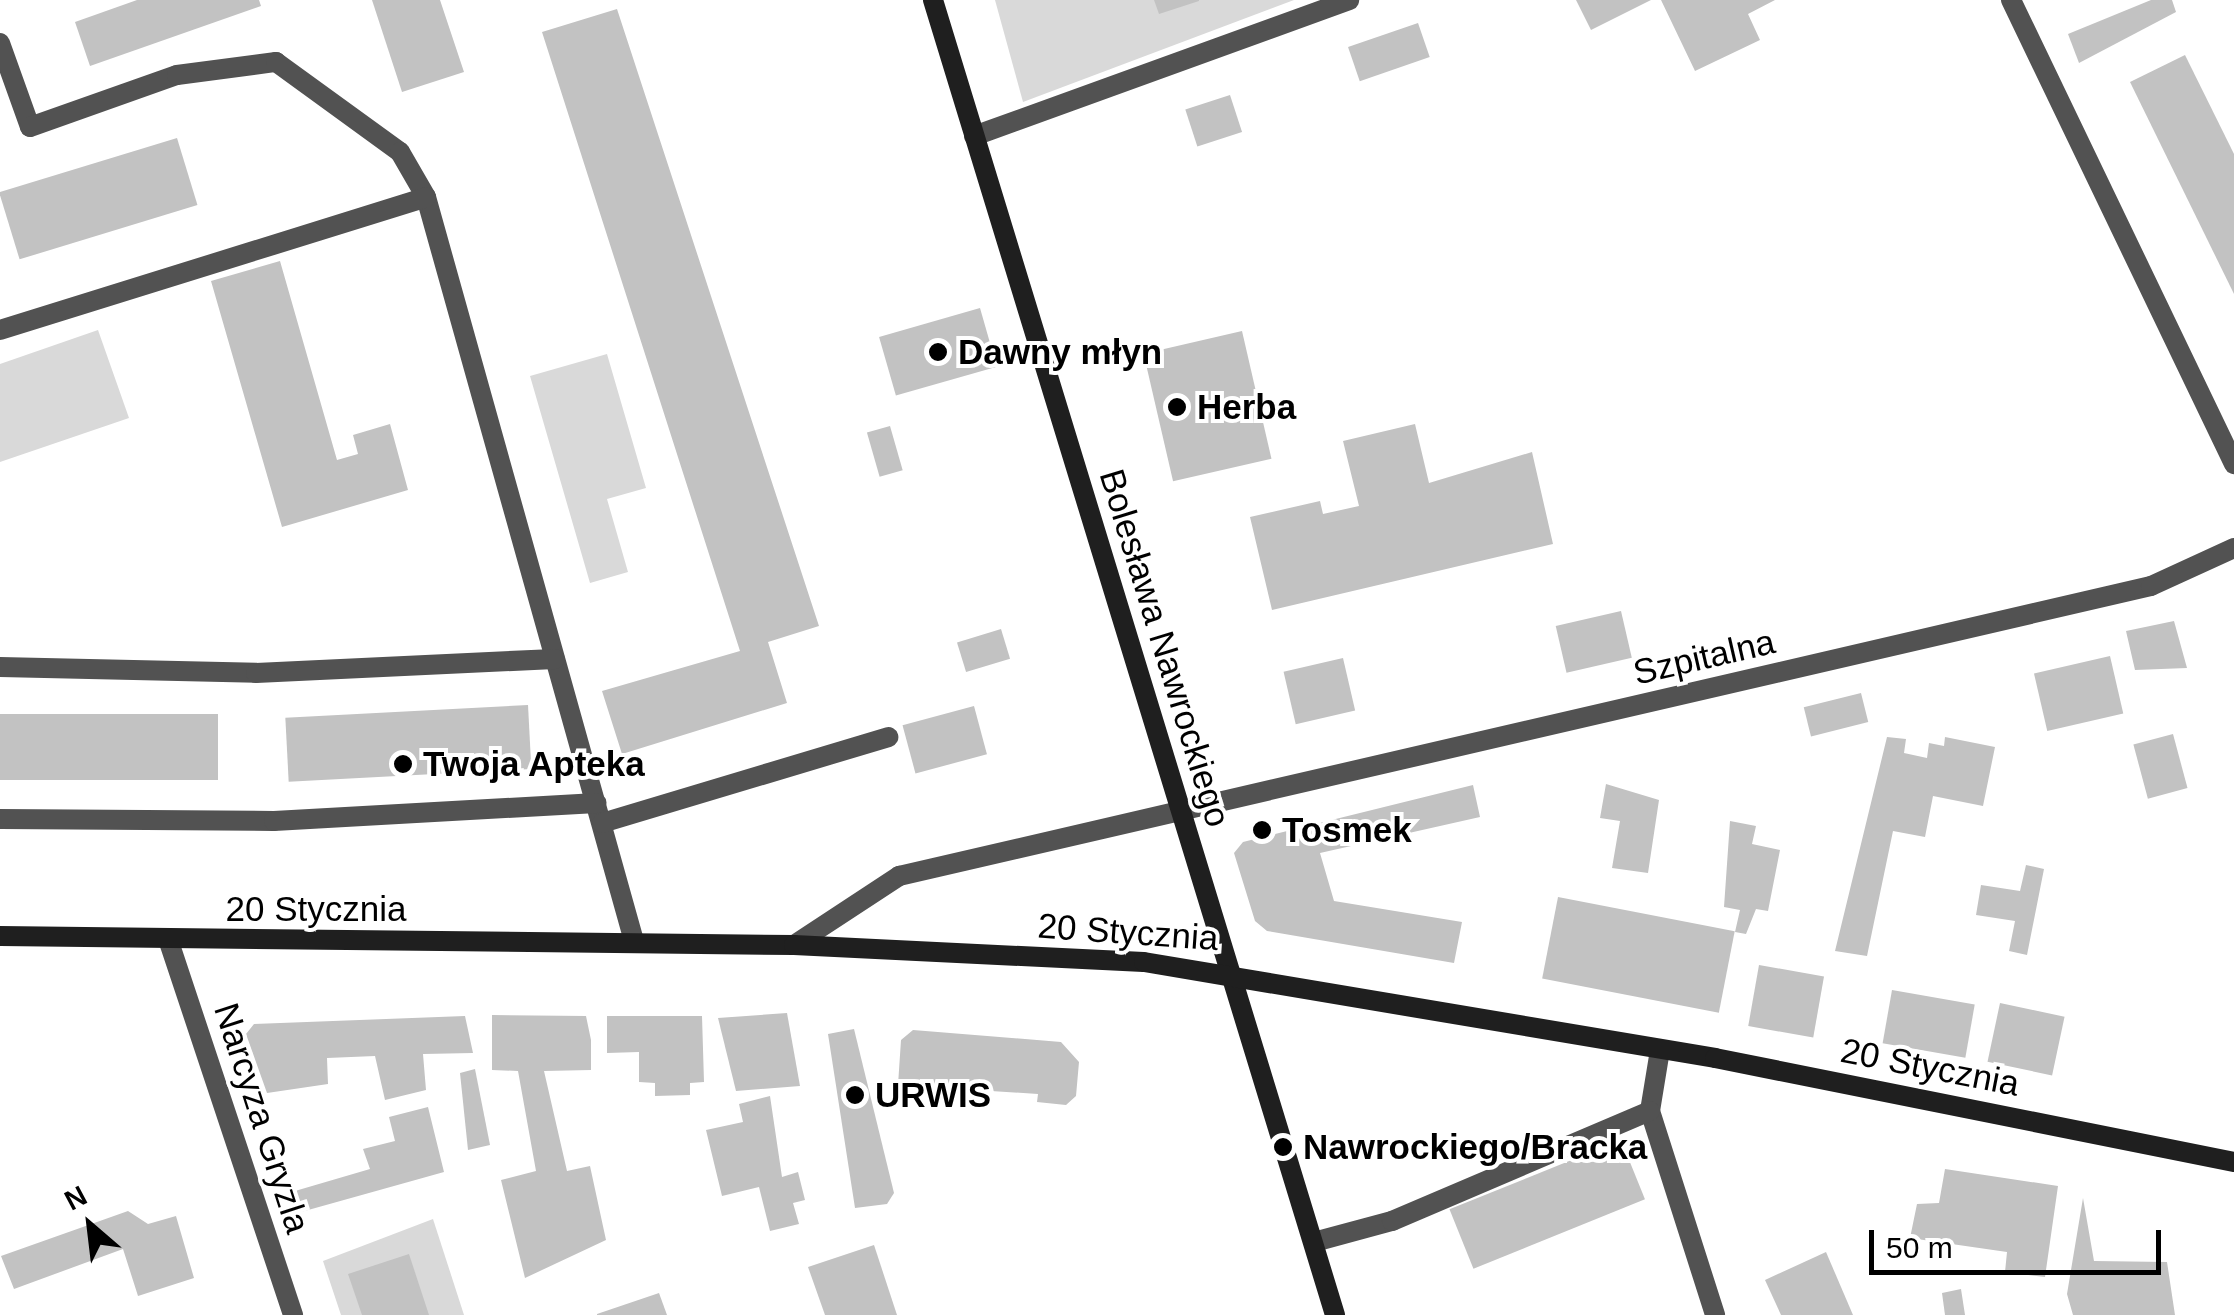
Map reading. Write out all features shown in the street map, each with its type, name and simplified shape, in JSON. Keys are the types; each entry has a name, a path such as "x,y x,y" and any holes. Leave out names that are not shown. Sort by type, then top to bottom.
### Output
{"street":[{"name":"Bolesława Nawrockiego","path":"933,0 1335,1315"},
{"path":"974,136 1349,0"},
{"path":"2011,0 2234,464"},
{"path":"0,43 30,126 176,75 276,62 400,152 426,197 634,941"},
{"path":"0,330 426,197"},
{"name":"Szpitalna","path":"794,944 898,876 2151,586 2234,548"},
{"path":"0,667 256,673 556,658"},
{"path":"0,818 274,821 599,813 888,737"},
{"name":"20 Stycznia","path":"0,936 169,942 794,944 1229,972 1660,1050 2234,1162"},
{"name":"Narcyza Gryzla","path":"169,942 293,1315"},
{"path":"1660,1050 1650,1112 1714,1315"},
{"path":"1314,1242 1392,1221 1650,1112"}],"shaded area":[{"path":"995,0 1294,0 1023,102"},
{"path":"98,330 129,418 0,462 0,364"},
{"path":"607,354 646,488 607,499 628,572 590,583 530,376"},
{"path":"433,1219 464,1315 341,1315 323,1261"}],"building":[{"path":"137,0 259,0 261,6 90,66 75,22"},
{"path":"372,0 440,0 464,72 402,92"},
{"path":"1154,0 1199,0 1199,1 1159,14"},
{"path":"1576,0 1651,0 1591,30"},
{"path":"1661,0 1775,0 1748,14 1760,40 1695,71"},
{"path":"2151,0 2172,0 2176,12 2079,63 2068,34"},
{"path":"617,9 819,626 768,642 787,703 622,754 602,691 740,651 542,32"},
{"path":"1418,23 1430,57 1360,81 1348,47"},
{"path":"2185,55 2234,154 2234,294 2130,82"},
{"path":"1230,95 1242,132 1197,147 1185,110"},
{"path":"177,138 197,205 20,259 0,192"},
{"path":"280,261 337,460 358,454 353,435 390,424 408,490 282,527 211,281"},
{"name":"Dawny młyn","path":"980,308 997,367 896,396 879,337"},
{"path":"1242,331 1271,459 1173,481 1144,354"},
{"path":"1415,424 1429,483 1532,452 1553,544 1272,610 1250,517 1320,501 1323,514 1359,506 1343,441"},
{"path":"890,426 903,470 880,477 867,433"},
{"path":"1621,611 1632,658 1567,673 1556,626"},
{"path":"2174,621 2187,668 2135,670 2126,631"},
{"path":"1001,629 1010,659 966,672 957,642"},
{"path":"2110,656 2123,713 2047,731 2034,674"},
{"path":"1343,658 1355,711 1296,724 1284,672"},
{"path":"1861,693 1868,722 1811,736 1804,707"},
{"path":"528,705 531,769 289,782 285,718"},
{"path":"974,706 987,754 915,773 903,725"},
{"path":"0,714 218,714 218,780 0,780"},
{"path":"2173,734 2187,788 2148,799 2133,745"},
{"path":"1887,737 1906,739 1904,753 1927,758 1929,743 1944,746 1945,737 1995,747 1983,806 1933,796 1925,837 1893,831 1867,956 1835,951"},
{"path":"1606,784 1659,800 1648,873 1612,868 1620,821 1600,818"},
{"path":"1473,785 1480,817 1320,853 1334,901 1462,922 1454,963 1267,931 1255,921 1234,853 1243,842"},
{"path":"1730,821 1756,826 1752,844 1780,850 1768,911 1756,909 1746,934 1735,932 1740,910 1724,907"},
{"path":"2026,865 2044,869 2027,955 2009,951 2015,921 1976,915 1981,885 2020,891"},
{"path":"1558,897 1735,931 1719,1013 1542,978"},
{"path":"1759,965 1824,976 1813,1038 1748,1026"},
{"path":"1892,990 1975,1005 1965,1058 1883,1043"},
{"path":"2000,1003 2065,1017 2052,1075 1988,1062"},
{"path":"787,1013 800,1086 736,1091 718,1018"},
{"path":"492,1015 586,1016 591,1040 591,1070 544,1071 567,1171 590,1166 606,1240 525,1278 501,1180 536,1171 518,1071 492,1070"},
{"path":"465,1016 473,1053 423,1054 426,1090 385,1100 375,1056 327,1058 328,1084 267,1093 246,1034 254,1024"},
{"path":"607,1016 702,1016 704,1082 690,1083 690,1095 655,1096 655,1083 639,1082 639,1052 607,1053"},
{"path":"854,1029 894,1193 887,1204 855,1208 828,1034"},
{"path":"913,1030 1061,1042 1079,1062 1076,1096 1066,1105 1037,1102 1038,1094 898,1085 901,1040"},
{"path":"475,1069 490,1145 468,1150 460,1073"},
{"path":"770,1096 782,1177 798,1172 805,1200 793,1203 799,1224 770,1231 759,1187 722,1196 706,1130 743,1122 739,1104"},
{"path":"428,1107 444,1172 301,1212 295,1191 370,1169 363,1149 395,1141 389,1117"},
{"path":"1621,1140 1645,1199 1473,1269 1449,1209"},
{"path":"1945,1169 2058,1186 2045,1277 2005,1272 2007,1252 1910,1238 1917,1204 1939,1203"},
{"path":"2083,1198 2094,1261 2167,1262 2175,1315 2073,1315 2067,1294"},
{"path":"128,1211 148,1224 176,1216 194,1278 138,1296 123,1249 14,1289 1,1256"},
{"path":"874,1245 897,1315 825,1315 808,1267"},
{"path":"1826,1252 1853,1315 1781,1315 1765,1280"},
{"path":"409,1254 429,1315 362,1315 348,1274"},
{"path":"1961,1289 1965,1315 1945,1315 1942,1293"},
{"path":"659,1293 667,1315 597,1315 597,1314"}],"place":[{"name":"Dawny młyn","path":"938,352"},
{"name":"Herba","path":"1177,407"},
{"name":"Twoja Apteka","path":"403,764"},
{"name":"Tosmek","path":"1262,830"},
{"name":"URWIS","path":"855,1095"},
{"name":"Nawrockiego/Bracka","path":"1283,1147"}]}
